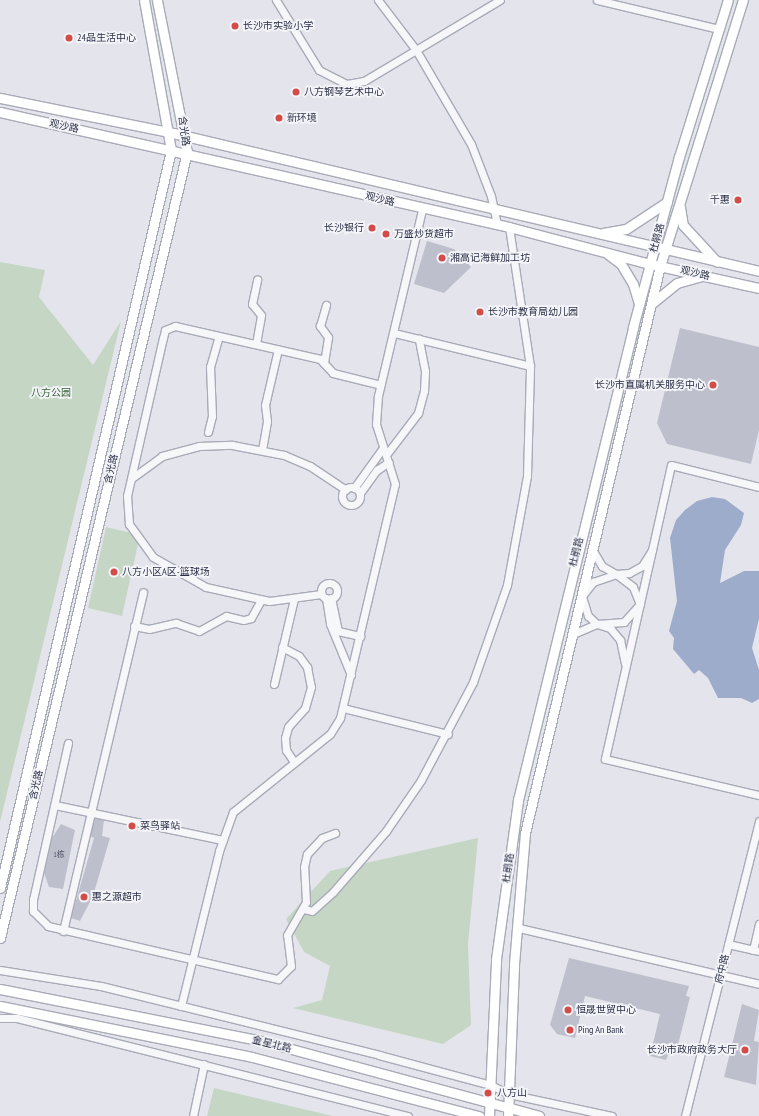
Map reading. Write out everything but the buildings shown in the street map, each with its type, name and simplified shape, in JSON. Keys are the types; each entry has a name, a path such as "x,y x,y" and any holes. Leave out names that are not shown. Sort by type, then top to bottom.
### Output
{"main road":[{"name":"含光路","path":"0,888 171,150 170,132 144,0"},
{"name":"含光路","path":"0,938 187,152 186,136 157,0"},
{"name":"杜鹃路","path":"489,1116 496,959 518,800 546,674 650,264 667,202 728,0"},
{"name":"杜鹃路","path":"509,1113 514,964 519,928 525,833 660,266 743,0"},
{"name":"观沙路","path":"0,98 170,132 425,195 494,208 759,271"},
{"name":"观沙路","path":"0,112 171,150 187,152 422,210 497,224 650,264 759,288"},
{"path":"680,198 683,225 717,262"},
{"path":"600,234 626,229 667,202"},
{"path":"606,252 621,264 633,284 639,306"},
{"path":"651,304 678,283 703,275"},
{"name":"金星北路","path":"0,989 258,1040 490,1101 509,1113 539,1116"},
{"name":"金星北路","path":"0,1006 252,1057 479,1116"}],"street":[{"path":"276,0 319,70 347,84 364,81 500,0"},
{"path":"378,0 416,50 471,144 494,208 497,224"},
{"path":"597,0 719,29"},
{"path":"181,1006 222,840 233,812 330,734 343,708 395,484 376,424 381,385 422,210"},
{"path":"304,909 312,911 333,892 386,830 448,734 473,682 507,585 527,476 530,366 509,227"},
{"path":"256,344 261,315 252,304 257,280"},
{"path":"324,363 328,337 320,326 326,305"},
{"path":"326,597 261,600 206,588 153,557 129,524 126,511 132,478 165,330 175,326 278,349 324,363 333,372 381,385"},
{"path":"394,333 530,366"},
{"path":"208,432 212,416 210,368 219,336"},
{"path":"386,455 418,413 424,391 425,371 419,339"},
{"path":"262,450 267,421 265,405 278,349"},
{"path":"132,478 162,456 198,446 232,445 262,450 310,466 346,490 357,491"},
{"path":"346,490 342,497 348,505 358,503 357,491 383,448"},
{"path":"357,491 377,470 389,462"},
{"path":"759,487 671,465 605,759 759,794"},
{"path":"592,549 602,566 634,587 640,604"},
{"path":"626,668 620,640 610,628 597,624 588,616 582,596 593,582 616,574 629,573 642,566 652,550"},
{"path":"63,931 143,592"},
{"path":"326,597 338,631 360,636"},
{"path":"326,597 330,624 351,675"},
{"path":"274,684 294,599"},
{"path":"134,626 149,629 176,623 199,631 226,616 244,620 251,618 261,600"},
{"path":"573,634 584,626 624,622 640,604"},
{"path":"282,647 299,656 307,667 311,687 305,708 288,727 285,738 286,750 294,762"},
{"path":"343,708 448,734"},
{"path":"68,743 34,910 39,921 63,931 192,962 278,979 291,966 287,936 304,909 304,867 307,854 322,838 335,833"},
{"path":"55,805 222,840"},
{"name":"府中路","path":"685,1116 728,944 757,840 759,821"},
{"path":"728,944 756,950 759,924"},
{"path":"519,928 759,984"},
{"path":"0,970 101,986 491,1085 510,1094 612,1116"},
{"path":"0,1018 17,1018 408,1116"},
{"path":"193,1116 204,1064"}],"green space":[{"name":"八方公园","path":"0,262 45,270 39,297 93,365 121,321 0,822"},
{"name":"八方小区A区-篮球场","path":"106,527 140,535 122,616 88,608"},
{"path":"478,838 468,944 471,1025 443,1044 293,1008 322,1000 330,966 304,952 286,919 330,871"},
{"path":"214,1088 333,1116 207,1116"}],"water":[{"path":"712,497 725,499 744,513 741,525 725,550 720,583 744,571 759,571 759,619 752,648 759,670 759,699 752,703 741,698 718,698 708,678 699,670 694,674 673,649 674,638 669,631 677,601 670,538 676,520 685,510 697,501"}],"place":[{"name":"长沙市实验小学","path":"235,26"},
{"name":"24品生活中心","path":"69,38"},
{"name":"八方钢琴艺术中心","path":"296,92"},
{"name":"新环境","path":"279,118"},
{"name":"千惠","path":"738,200"},
{"name":"长沙银行","path":"372,228"},
{"name":"万盛炒货超市","path":"386,234"},
{"name":"湘高记海鲜加工坊","path":"442,258"},
{"name":"长沙市教育局幼儿园","path":"480,312"},
{"name":"长沙市直属机关服务中心","path":"713,385"},
{"name":"八方小区A区-篮球场","path":"114,572"},
{"name":"菜鸟驿站","path":"132,826"},
{"name":"惠之源超市","path":"84,897"},
{"name":"恒晟世贸中心","path":"568,1010"},
{"name":"Ping An Bank","path":"570,1030"},
{"name":"长沙市政府政务大厅","path":"745,1050"},
{"name":"八方山","path":"488,1093"}]}
